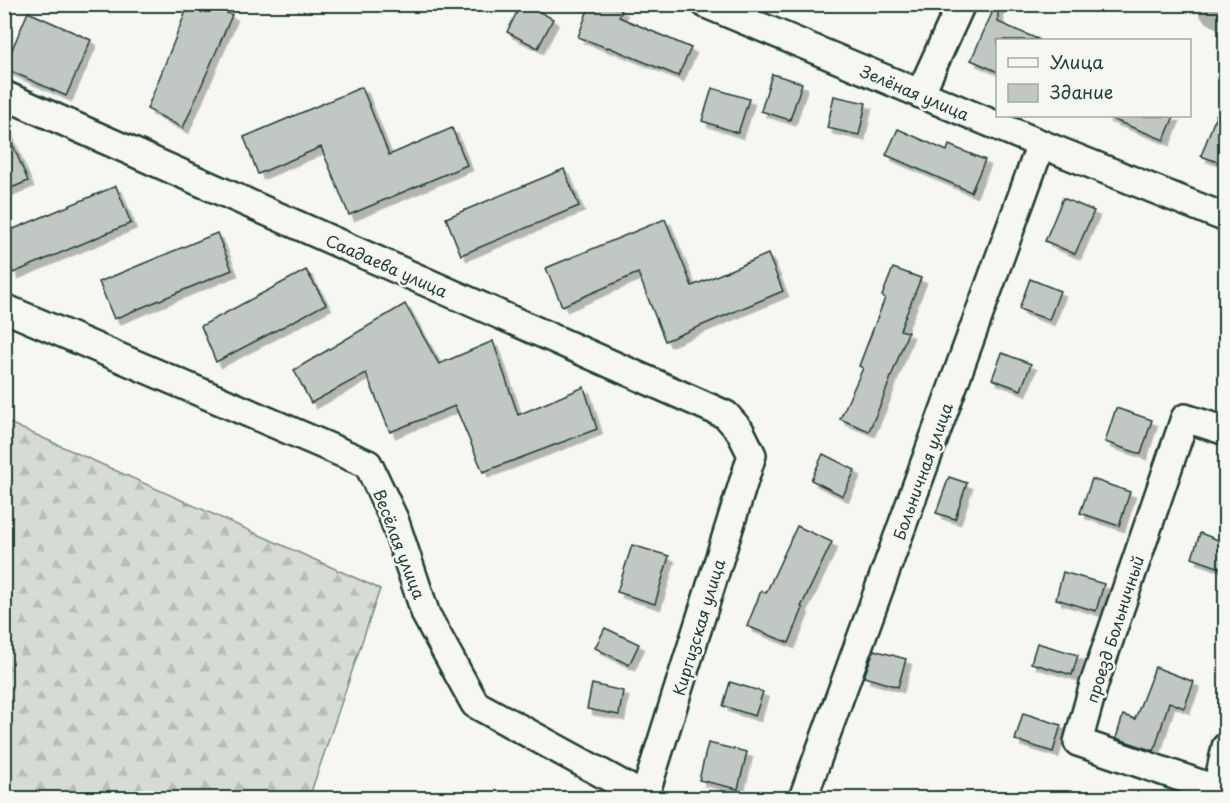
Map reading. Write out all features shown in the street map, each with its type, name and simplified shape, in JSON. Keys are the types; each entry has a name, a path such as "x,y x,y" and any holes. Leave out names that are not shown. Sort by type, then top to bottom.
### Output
{"street":[{"name":"Зелёная улица","path":"706,4 1041,144 1226,218"},
{"path":"920,94 962,4"},
{"name":"Саадаева улица","path":"4,95 726,415 740,431 752,455"},
{"name":"Больничная улица","path":"803,798 1041,144"},
{"name":"Весёлая улица","path":"4,308 368,464 394,519 426,615 475,704 645,798"},
{"name":"проезд Больничный","path":"1216,794 1078,742 1094,684 1185,418 1226,431"},
{"name":"Киргизская улица","path":"645,798 752,455"},
{"path":"1216,794 1226,747"}],"green space":[{"path":"5,421 380,589 309,798 5,798"}],"building":[{"path":"189,4 207,4 232,15 183,128 147,109"},
{"path":"521,4 553,19 538,48 507,32"},
{"path":"590,4 607,4 622,10 619,17 691,48 678,76 578,37"},
{"path":"996,4 998,4 998,22 1038,39 996,39 996,71 971,60"},
{"path":"28,12 91,40 66,96 4,68"},
{"path":"772,74 802,83 790,120 761,111"},
{"path":"362,87 389,155 452,128 467,165 349,215 321,147 258,174 244,137"},
{"path":"712,88 749,99 738,133 702,121"},
{"path":"834,96 866,103 859,135 827,128"},
{"path":"1223,97 1226,98 1226,165 1201,156"},
{"path":"1106,117 1174,117 1164,140"},
{"path":"4,124 28,181 4,191"},
{"path":"898,129 947,151 949,145 985,160 971,192 886,155"},
{"path":"564,169 579,206 461,255 446,218"},
{"path":"116,186 131,223 13,273 4,251 4,233"},
{"path":"1063,198 1094,211 1075,254 1045,241"},
{"path":"665,219 692,286 768,254 783,291 665,341 638,273 562,306 546,268"},
{"path":"217,233 232,270 114,319 99,282"},
{"path":"893,268 921,278 900,330 908,332 869,431 840,419 863,368 859,366 885,298 882,296"},
{"path":"306,270 326,304 216,362 201,326"},
{"path":"1030,279 1060,291 1049,320 1019,309"},
{"path":"405,304 439,364 493,341 518,415 584,387 597,429 483,472 455,406 390,432 366,373 311,403 294,370"},
{"path":"1002,353 1031,364 1021,390 992,379"},
{"path":"1116,408 1152,420 1141,454 1105,442"},
{"path":"823,454 855,470 843,496 811,480"},
{"path":"949,477 967,483 955,519 936,513"},
{"path":"1092,479 1130,492 1119,526 1080,513"},
{"path":"797,526 832,542 801,607 803,608 789,643 747,626 761,591 766,593"},
{"path":"1200,533 1226,543 1226,570 1192,558"},
{"path":"632,545 669,556 655,604 617,592"},
{"path":"1063,572 1104,584 1096,611 1056,599"},
{"path":"605,628 639,644 629,665 595,648"},
{"path":"1037,643 1078,655 1072,675 1031,663"},
{"path":"874,650 906,659 898,687 864,677"},
{"path":"1155,667 1194,682 1184,708 1169,702 1154,751 1116,738 1123,715 1135,719"},
{"path":"730,682 763,692 755,716 723,706"},
{"path":"592,684 623,691 619,715 587,709"},
{"path":"1023,713 1061,725 1053,752 1015,740"},
{"path":"708,743 747,752 738,789 699,780"}],"waterway":[{"path":"1219,4 1226,8"}]}
